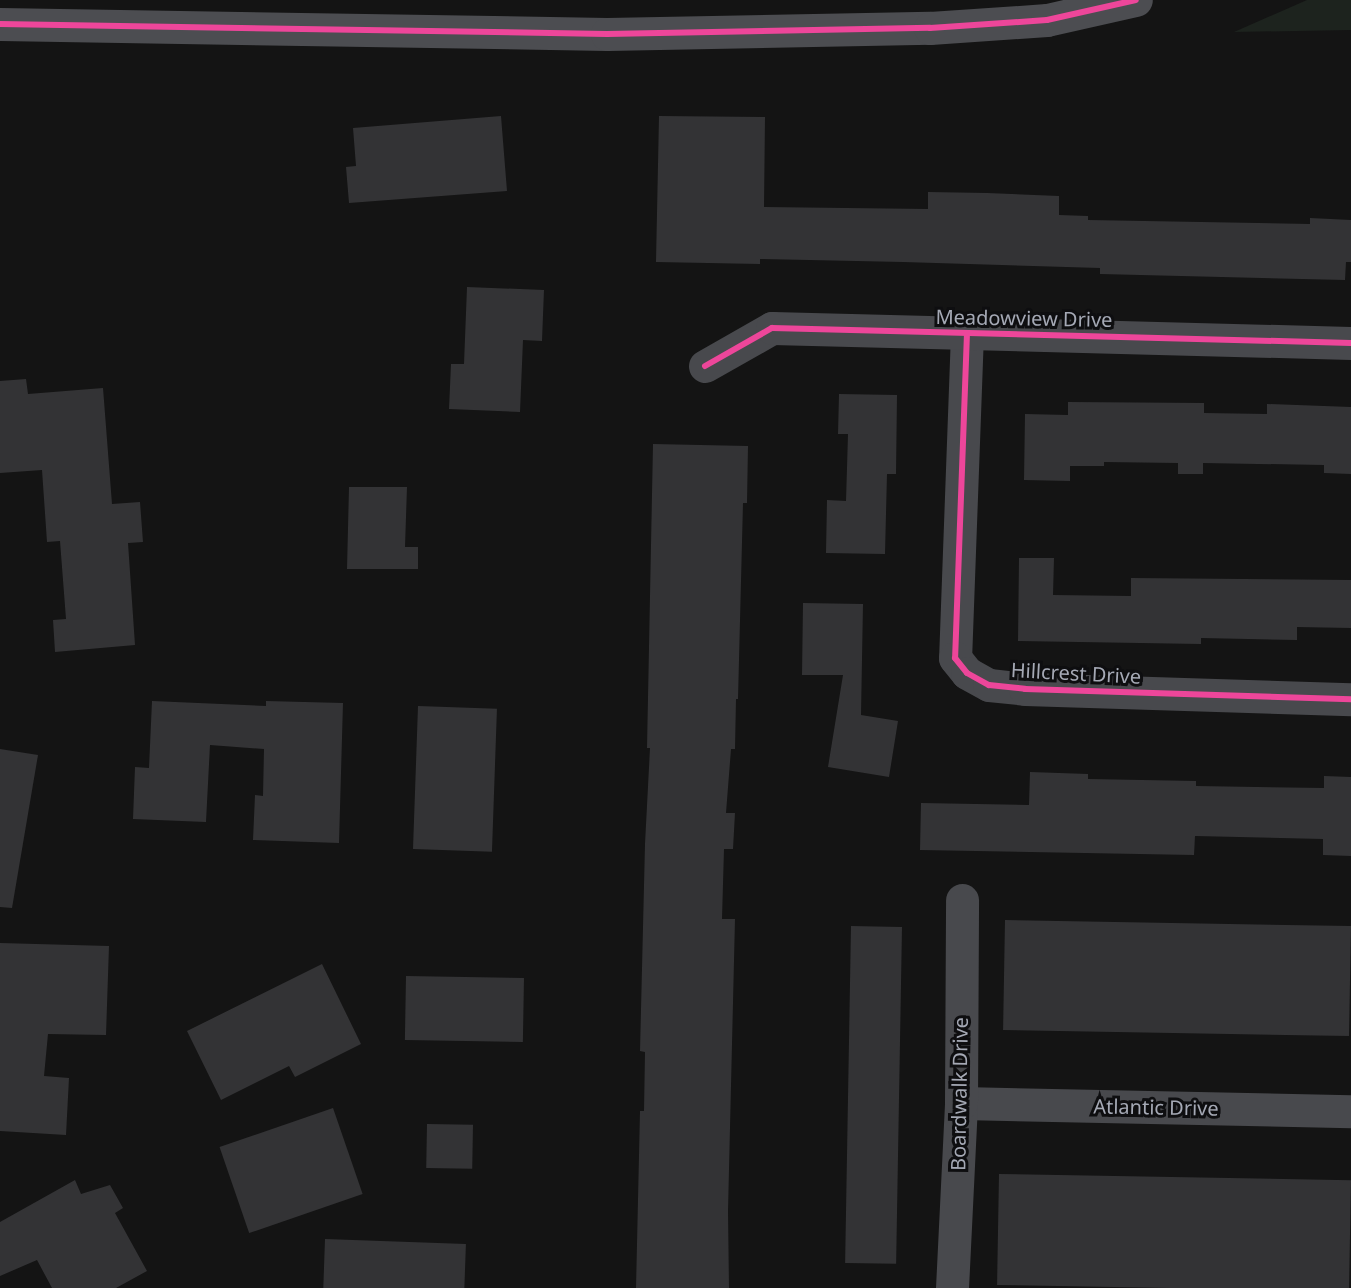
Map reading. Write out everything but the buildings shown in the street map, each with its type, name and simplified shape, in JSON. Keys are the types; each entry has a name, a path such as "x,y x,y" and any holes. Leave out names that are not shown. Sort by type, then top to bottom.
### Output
{"street":[{"path":"0,24 607,34 906,28 1047,20 1136,0"},
{"name":"Meadowview Drive","path":"705,366 772,328 1351,343"},
{"name":"Hillcrest Drive","path":"967,333 955,658 967,673 989,685 1025,689 1351,699"},
{"name":"Boardwalk Drive","path":"952,1288 961,1102 962,900"},
{"name":"Atlantic Drive","path":"961,1102 1351,1111"}],"shaded area":[{"path":"1307,0 1351,0 1351,30 1234,32"}],"cycle path":[{"path":"0,24 607,34 930,28 1047,20 1136,0"},
{"path":"705,366 772,328 1351,343"},
{"path":"967,333 955,658 967,673 989,685 1025,689 1351,699"}]}
